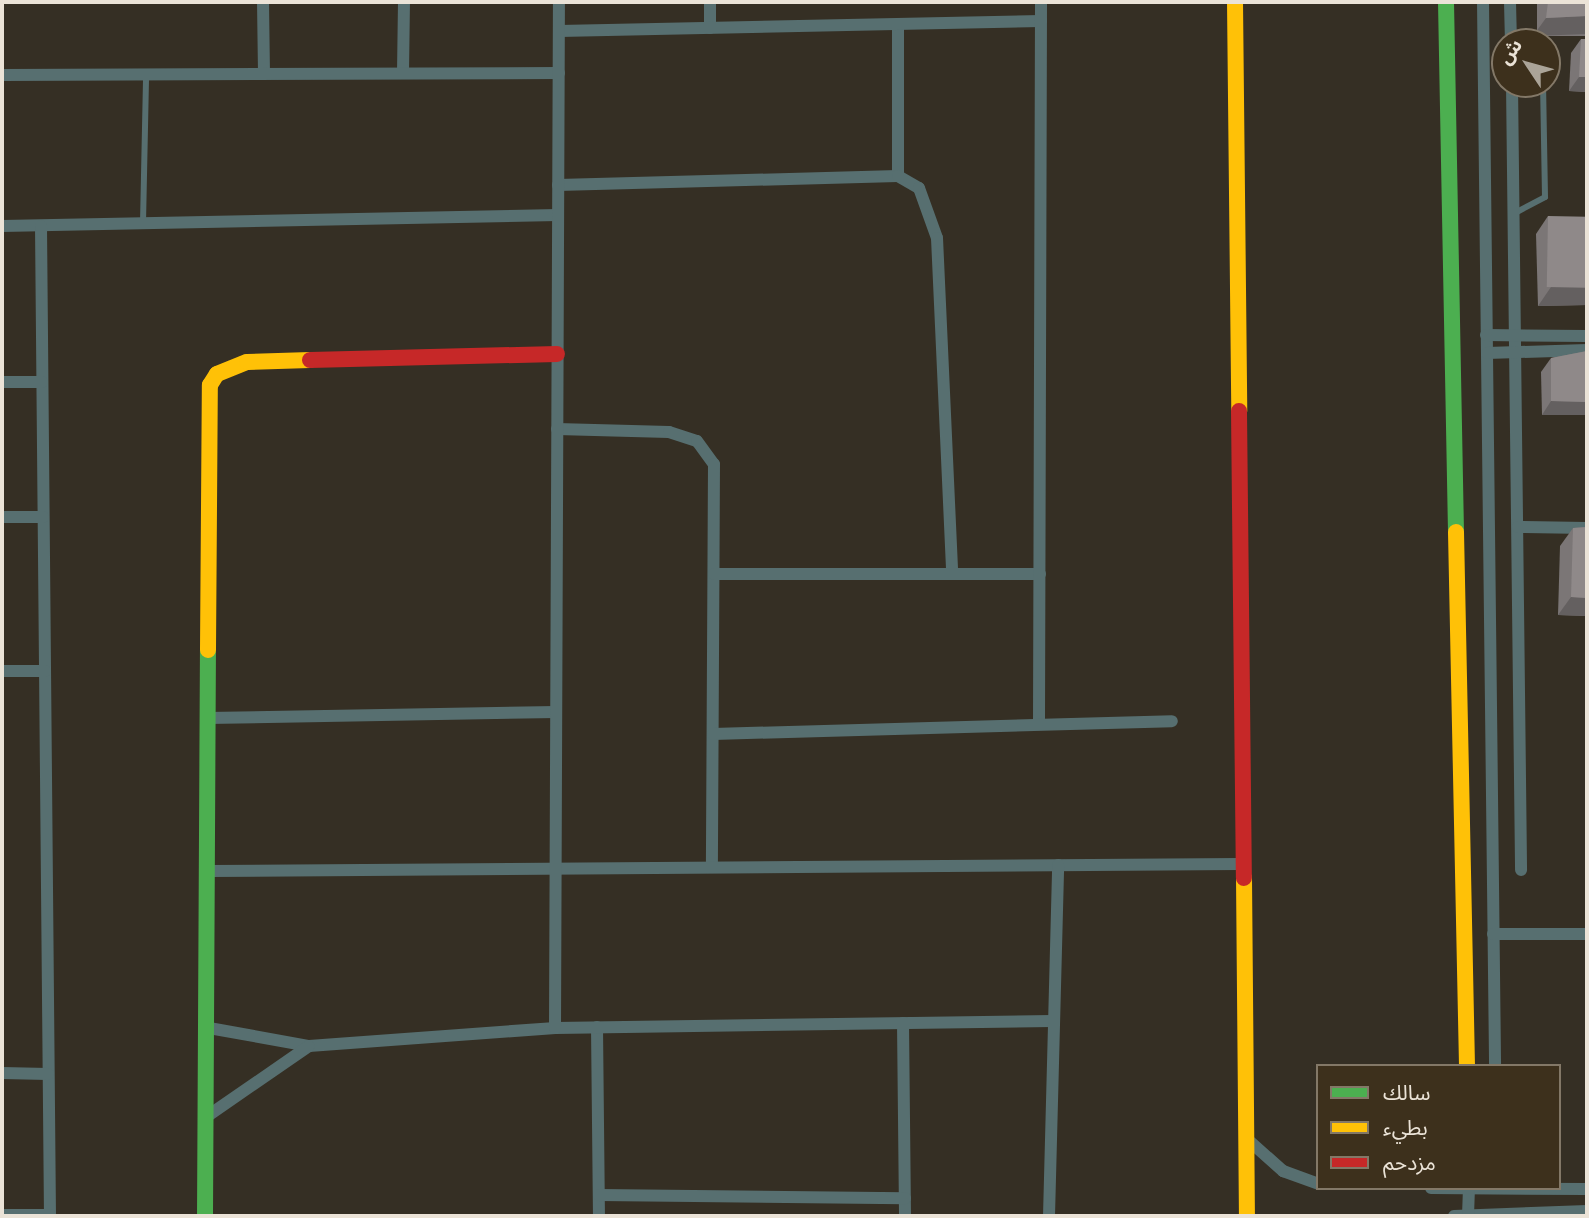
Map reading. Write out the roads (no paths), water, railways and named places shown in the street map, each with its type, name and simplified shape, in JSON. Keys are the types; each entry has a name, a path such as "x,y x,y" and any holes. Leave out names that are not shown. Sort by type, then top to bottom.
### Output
{"street":[{"path":"263,2 264,74"},
{"path":"403,73 404,2"},
{"path":"555,1028 559,2"},
{"path":"710,2 710,28"},
{"path":"1040,723 1041,2"},
{"path":"1235,2 1240,864 1247,1216"},
{"path":"1447,2 1467,1064"},
{"path":"1483,2 1495,1064"},
{"path":"1510,2 1511,28"},
{"path":"559,31 1041,20"},
{"path":"898,24 898,176"},
{"path":"2,75 559,73"},
{"path":"1513,98 1518,527 1525,670 1521,870"},
{"path":"558,185 898,176 919,188 937,238 952,573"},
{"path":"2,226 558,215"},
{"path":"2,1215 50,1216 41,226"},
{"path":"1486,335 1587,336"},
{"path":"1487,353 1587,350"},
{"path":"205,1216 209,1115 208,397 217,374 247,362 558,354"},
{"path":"2,382 42,382"},
{"path":"557,429 669,432 703,446 715,471 712,867"},
{"path":"2,517 43,517"},
{"path":"1518,527 1587,528"},
{"path":"714,574 1040,574"},
{"path":"2,671 45,671"},
{"path":"207,718 556,712"},
{"path":"713,734 1172,721"},
{"path":"209,871 1240,864"},
{"path":"1049,1216 1058,865"},
{"path":"1493,934 1587,934"},
{"path":"209,1028 309,1045 555,1028 1052,1021"},
{"path":"903,1023 905,1216"},
{"path":"597,1027 599,1216"},
{"path":"209,1115 309,1045"},
{"path":"2,1073 48,1074"},
{"path":"1245,1138 1283,1171 1316,1183"},
{"path":"1561,1189 1587,1189"},
{"path":"1468,1215 1469,1190"},
{"path":"1497,1190 1498,1214"},
{"path":"598,1195 905,1198"},
{"path":"1454,1216 1587,1210"}],"lane":[{"path":"143,224 146,74"},
{"path":"1515,213 1545,197 1543,98"}]}
